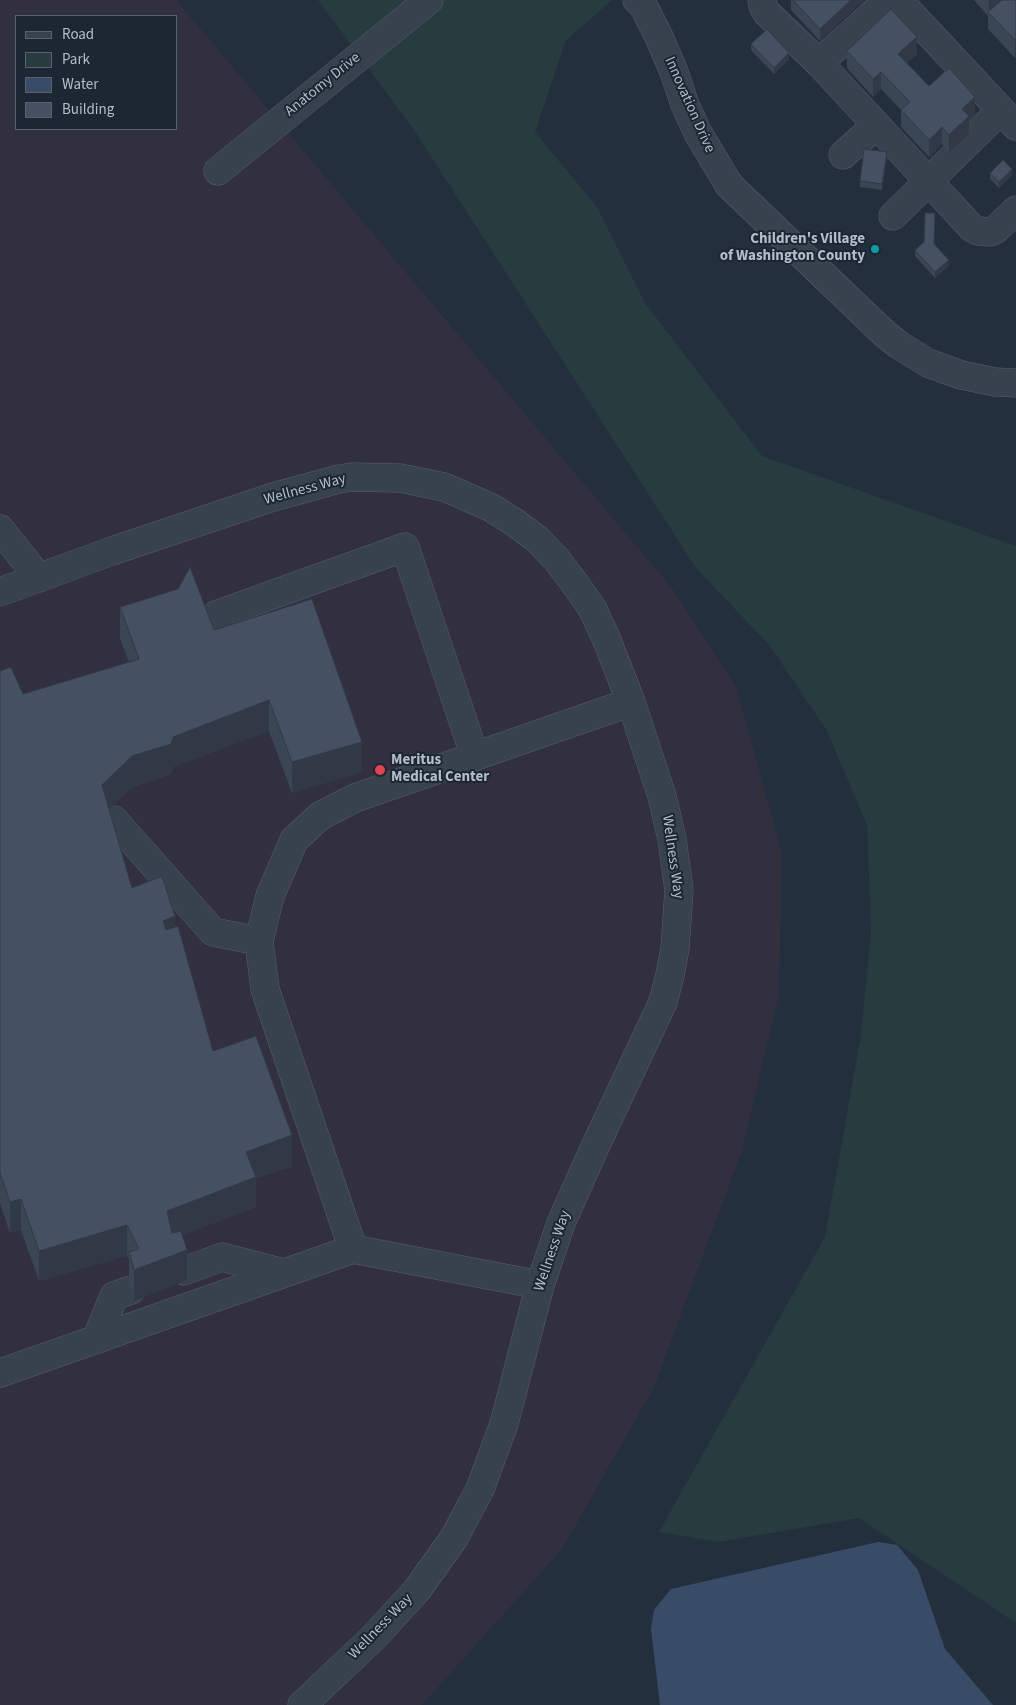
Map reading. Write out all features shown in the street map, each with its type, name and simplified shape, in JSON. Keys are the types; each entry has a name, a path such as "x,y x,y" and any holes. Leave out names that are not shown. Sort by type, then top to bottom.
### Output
{"street":[{"name":"Anatomy Drive","path":"218,171 429,0"},
{"name":"Innovation Drive","path":"638,0 644,7 660,39 698,133 729,184 884,334 898,345 928,362 961,375 1016,383"},
{"path":"762,0 767,13 819,63 972,228 978,231 990,232 995,230 1016,210"},
{"path":"819,63 888,0"},
{"path":"893,216 929,180 1008,118 898,0"},
{"path":"843,155 876,125"},
{"name":"Wellness Way","path":"0,592 112,551 273,497 339,479 376,477 400,478 422,482 467,496 490,507 537,539 557,560 592,608 606,638 631,702 662,796 672,839 679,890 675,948 663,1002 565,1213 540,1285 504,1424 480,1489 454,1538 417,1590 373,1638 302,1705"},
{"path":"0,529 39,578"},
{"path":"216,615 405,547 474,757"},
{"path":"353,1249 265,990 260,941 270,896 294,840 320,816 355,798 631,702"},
{"path":"114,820 213,932 260,941"},
{"path":"0,1373 353,1249 540,1285"},
{"path":"184,1271 222,1257 284,1273"},
{"path":"96,1340 114,1296 130,1290"}],"shaded area":[{"name":"Meritus Medical Center","path":"0,0 176,0 671,587 736,687 782,853 779,994 742,1150 654,1387 562,1549 422,1705 0,1705"}],"green space":[{"path":"318,0 612,0 566,40 535,132 597,207 645,303 762,456 1016,546 1016,1623 859,1518 718,1542 659,1532 825,1237 861,1035 871,931 867,825 827,731 770,646 696,568 414,130"}],"water":[{"path":"878,1542 897,1545 918,1570 945,1649 993,1705 660,1705 651,1629 654,1610 671,1589"}],"building":[{"path":"793,0 851,0 820,29"},
{"path":"1002,0 1016,0 1015,40 988,12"},
{"path":"891,9 917,37 898,54 929,86 949,68 975,97 962,109 969,116 949,135 942,127 929,140 901,110 910,102 881,72 873,79 847,51"},
{"path":"767,29 789,53 774,68 751,44"},
{"path":"864,149 887,152 882,184 860,181"},
{"path":"1003,160 1012,169 999,182 990,173"},
{"path":"925,213 935,213 934,244 949,260 935,272 915,250 924,242"},
{"name":"Meritus Medical Center","path":"190,567 214,630 312,599 362,742 292,762 269,700 173,737 171,744 132,756 102,785 132,888 162,876 175,916 163,921 166,930 178,926 213,1051 256,1036 292,1135 246,1152 256,1177 167,1211 172,1233 181,1231 187,1250 134,1270 129,1252 139,1249 127,1225 39,1251 21,1199 10,1202 0,1173 0,671 11,667 23,694 139,659 120,607 178,589"}],"place":[{"name":"Children's Village of Washington County","path":"875,249"},
{"name":"Meritus Medical Center","path":"380,770"}]}
